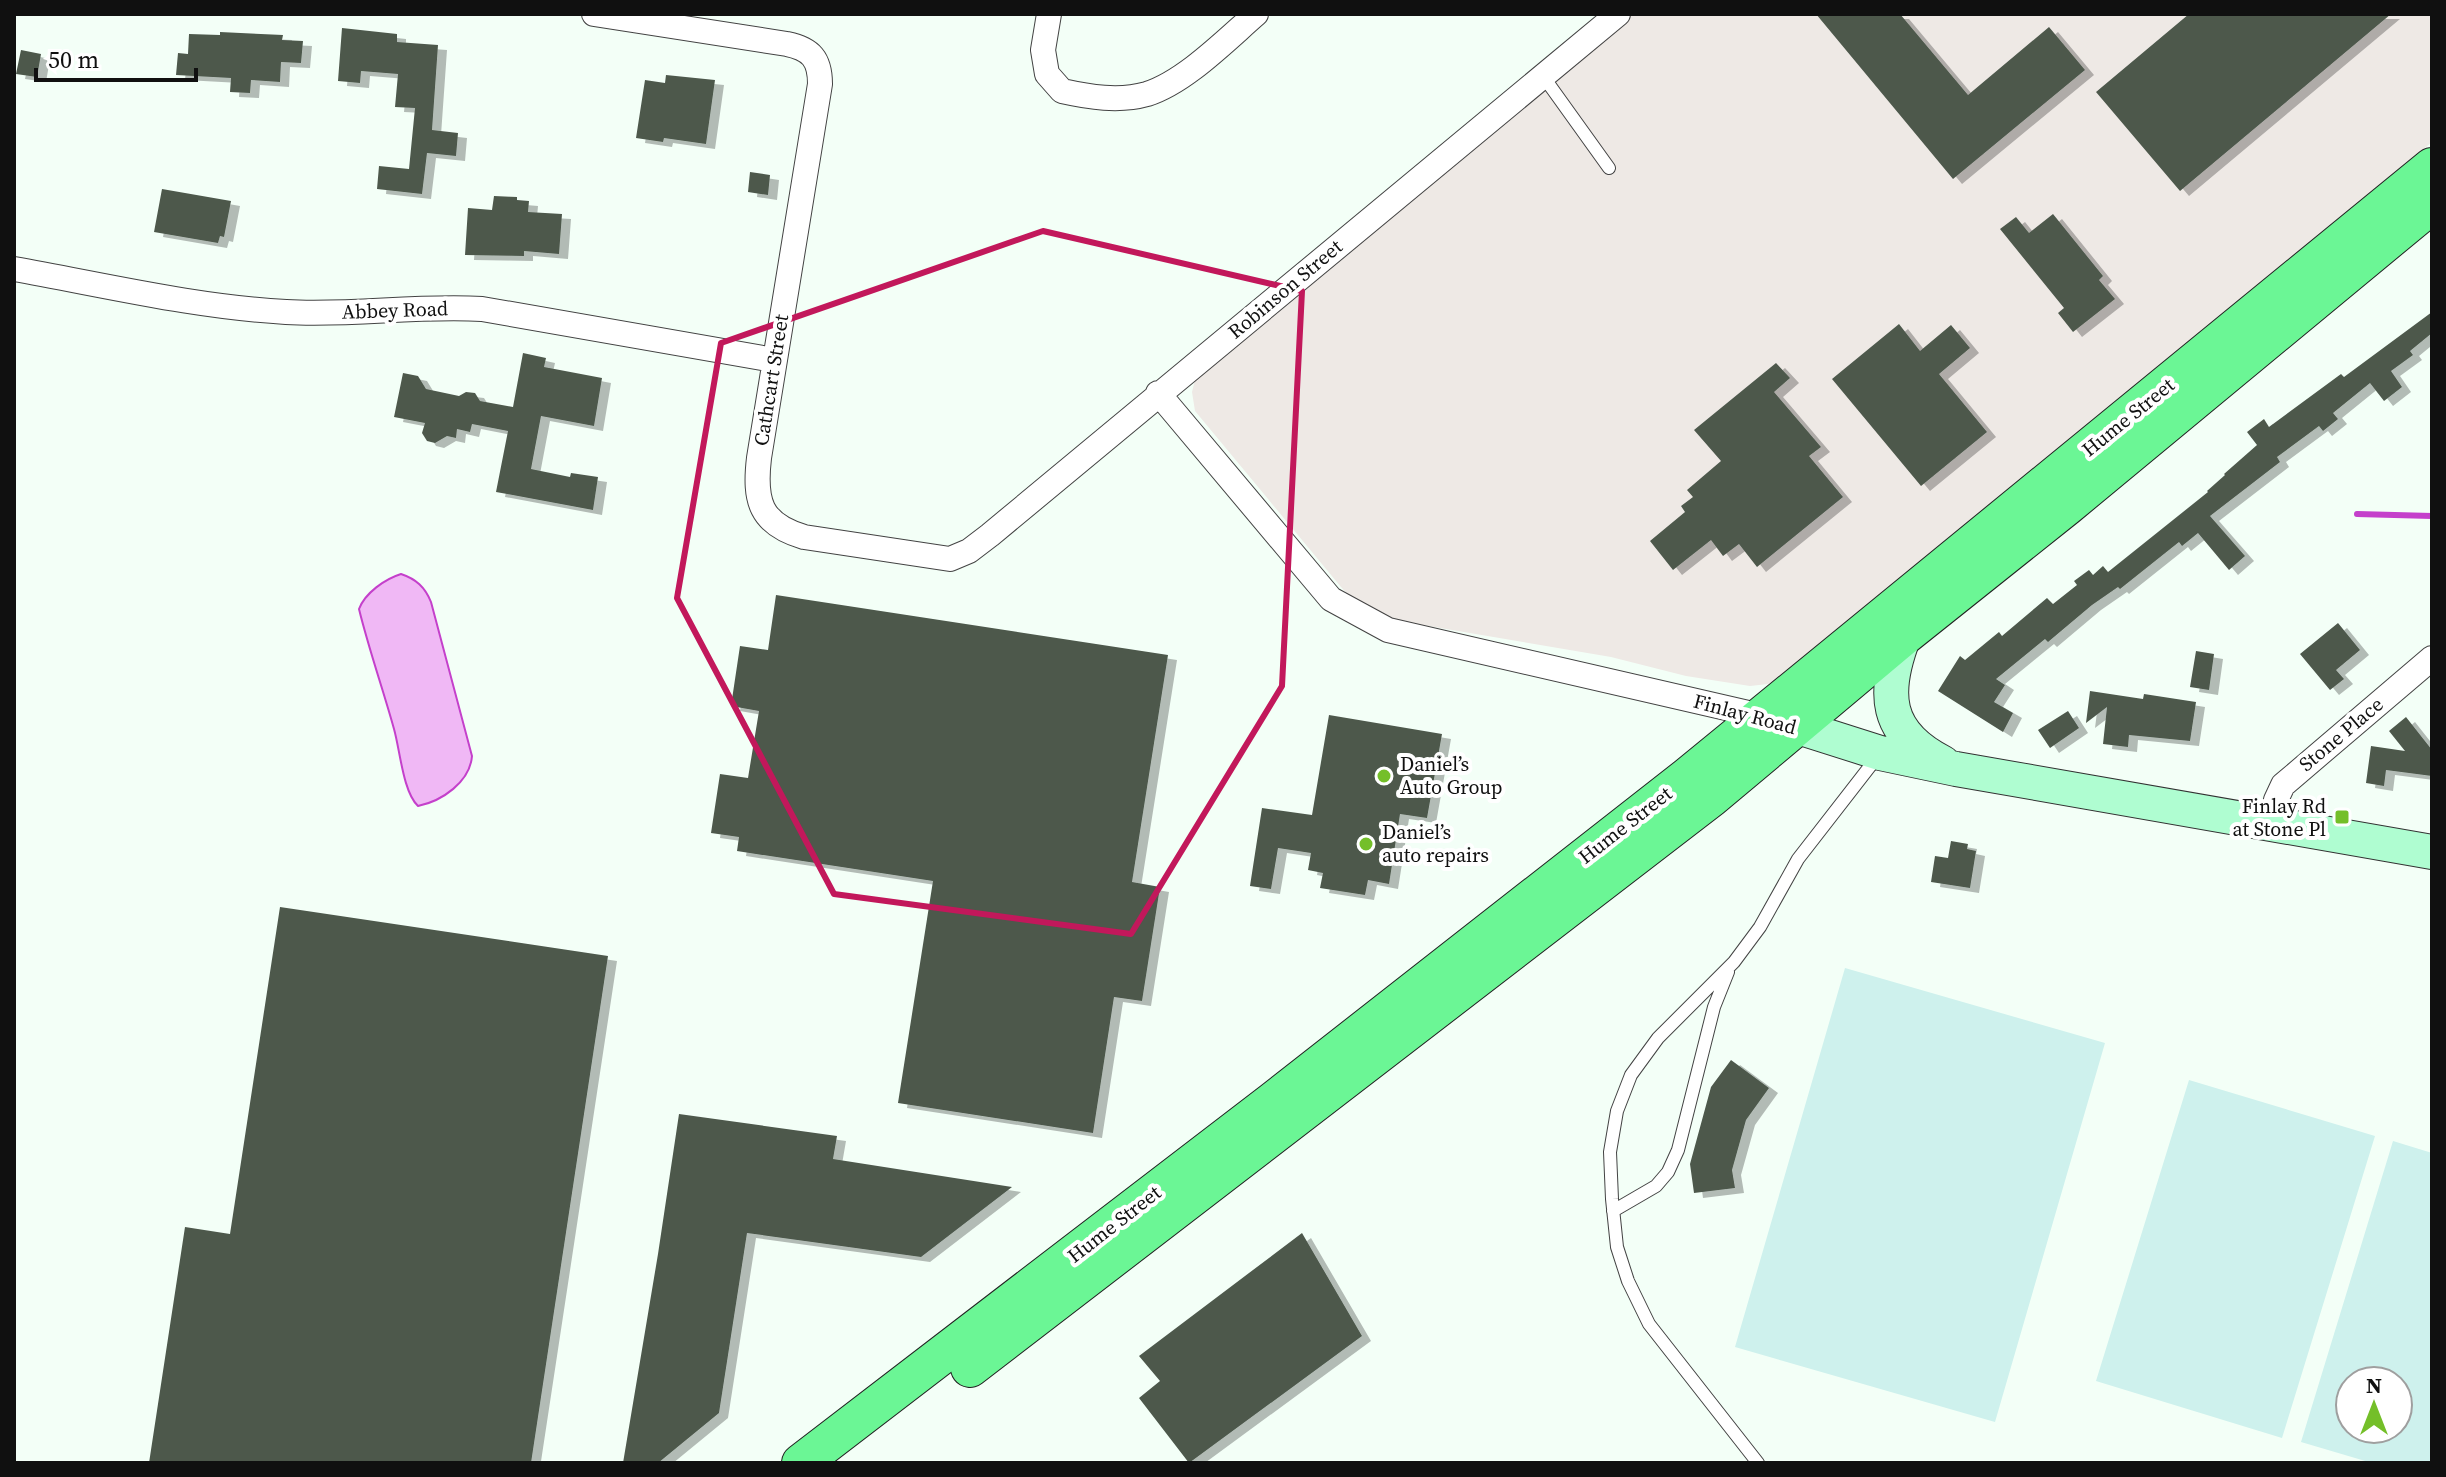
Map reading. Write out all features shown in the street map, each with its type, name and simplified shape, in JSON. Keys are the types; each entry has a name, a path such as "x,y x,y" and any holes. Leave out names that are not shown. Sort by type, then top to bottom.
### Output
{"main road":[{"name":"Hume Street","path":"801,1463 1273,1101 1687,777 2432,167"},
{"name":"Hume Street","path":"845,1463 1674,827 2432,204"}],"street":[{"name":"Cathcart Street","path":"594,14 787,44 801,47 813,56 820,68 820,84 756,480 759,501 768,518 784,531 804,537 950,559"},
{"path":"1049,14 1043,50 1047,74 1062,91 1112,98 1148,93 1175,80 1256,14"},
{"name":"Robinson Street","path":"950,559 980,543 1618,14"},
{"name":"Abbey Road","path":"14,269 247,309 290,313 448,307 492,310 774,360"},
{"name":"Finlay Road","path":"1158,393 1331,599 1388,630 1761,716 1880,753 2432,852"},
{"path":"1904,636 1893,664 1890,688 1892,708 1899,726 1911,742 1956,769"},
{"name":"Stone Place","path":"2271,824 2283,785 2432,658"}],"lane":[{"path":"1543,76 1609,168"},
{"path":"1758,1463 1649,1324 1628,1281 1617,1247 1613,1211 1610,1152 1617,1111 1631,1075 1658,1038 1730,966 1760,927 1798,859 1880,753"},
{"path":"1613,1211 1656,1186 1668,1172 1678,1150 1714,1007 1730,966"}],"highlighted area":[{"path":"1043,231 1302,291 1282,686 1131,934 834,894 677,598 721,343"}],"shaded area":[{"path":"1629,14 2432,14 2432,142 2037,470 1784,676 1768,684 1750,686 1686,676 1611,657 1393,620 1350,597 1195,411 1192,392 1195,380"},
{"path":"401,574 419,584 431,602 472,756 466,774 453,789 436,800 418,806 405,781 394,729 359,609 376,587"},
{"path":"1845,968 2105,1043 1995,1422 1735,1347"},
{"path":"2189,1080 2375,1136 2282,1438 2096,1381"},
{"path":"2393,1141 2432,1153 2432,1463 2372,1463 2301,1442"}],"building":[{"path":"1816,14 1900,14 1968,95 2049,27 2085,70 1953,179"},
{"path":"2189,14 2391,14 2180,191 2096,92"},
{"path":"342,28 397,34 397,42 438,45 432,130 458,133 456,156 427,153 422,194 377,189 379,166 409,169 415,108 395,107 398,74 361,71 360,83 338,81"},
{"path":"220,32 283,35 282,40 303,41 301,63 281,62 280,82 251,80 250,93 230,92 231,78 176,75 178,53 188,54 189,34 220,35"},
{"path":"21,50 41,54 37,77 16,74"},
{"path":"666,75 715,80 706,144 636,138 645,80 665,83"},
{"path":"750,172 770,175 768,195 748,192"},
{"path":"162,189 231,201 224,237 220,236 218,243 154,232"},
{"path":"494,196 529,201 528,212 562,214 559,254 524,251 524,256 465,255 468,208 492,210"},
{"path":"2053,214 2103,276 2099,280 2115,299 2073,332 2058,313 2064,308 2000,229 2016,217 2029,233"},
{"path":"2432,312 2432,333 2410,351 2413,355 2391,371 2402,387 2384,401 2370,383 2333,413 2338,419 2323,431 2319,426 2277,457 2280,462 2210,516 2245,556 2229,570 2198,533 2182,546 2179,542 2120,589 2118,587 2092,605 2048,642 2045,639 1996,679 2005,685 1994,702 2013,713 2003,732 1938,691 1960,656 1965,660 1999,632 2002,636 2047,598 2053,604 2077,585 2074,581 2089,570 2093,575 2103,566 2108,572 2208,492 2257,445 2247,432 2264,419 2269,427"},
{"path":"1899,324 1920,351 1951,325 1970,348 1939,374 1987,432 1921,486 1832,379"},
{"path":"523,353 546,358 544,367 602,378 594,426 541,416 531,469 570,477 571,473 598,477 593,510 496,492 508,431 472,424 470,432 457,429 456,438 447,436 435,443 427,441 422,433 425,423 394,417 403,373 418,376 426,389 459,396 466,392 475,393 480,401 513,407"},
{"path":"1776,363 1790,378 1774,392 1821,447 1809,456 1843,497 1757,567 1739,544 1723,556 1711,540 1673,570 1650,541 1685,512 1681,506 1693,497 1687,490 1721,461 1694,430"},
{"path":"776,595 1168,655 1132,882 1160,887 1142,1001 1114,997 1093,1133 898,1103 933,881 737,851 739,837 711,833 720,774 748,778 759,711 731,706 740,646 768,650"},
{"path":"2338,623 2360,650 2336,670 2344,679 2330,690 2300,654"},
{"path":"2196,651 2214,654 2209,690 2190,687"},
{"path":"2090,691 2143,699 2144,694 2196,702 2190,741 2129,735 2128,747 2103,744 2107,707 2086,723"},
{"path":"2068,711 2079,728 2050,748 2038,730"},
{"path":"1329,715 1442,734 1427,818 1400,814 1389,884 1368,880 1365,895 1320,888 1323,873 1308,870 1311,853 1278,848 1271,889 1250,886 1262,808 1312,815"},
{"path":"2406,717 2432,750 2432,776 2386,770 2384,786 2366,783 2371,746 2405,751 2389,731"},
{"path":"1951,841 1968,844 1967,849 1976,851 1970,888 1931,882 1935,856 1948,858"},
{"path":"280,907 608,956 531,1463 149,1463 185,1227 230,1234"},
{"path":"1731,1060 1769,1088 1746,1120 1732,1170 1735,1188 1694,1193 1690,1164 1711,1087"},
{"path":"679,1114 837,1136 833,1159 1012,1187 921,1257 747,1233 719,1413 658,1463 623,1463 658,1254"},
{"path":"1302,1233 1362,1336 1189,1463 1139,1398 1160,1381 1139,1356"}],"waterway":[{"path":"2357,514 2432,516"}],"place":[{"name":"Daniel’s Auto Group","path":"1384,776"},
{"name":"Finlay Rd at Stone Pl","path":"2342,817"},
{"name":"Daniel’s auto repairs","path":"1366,844"}]}
